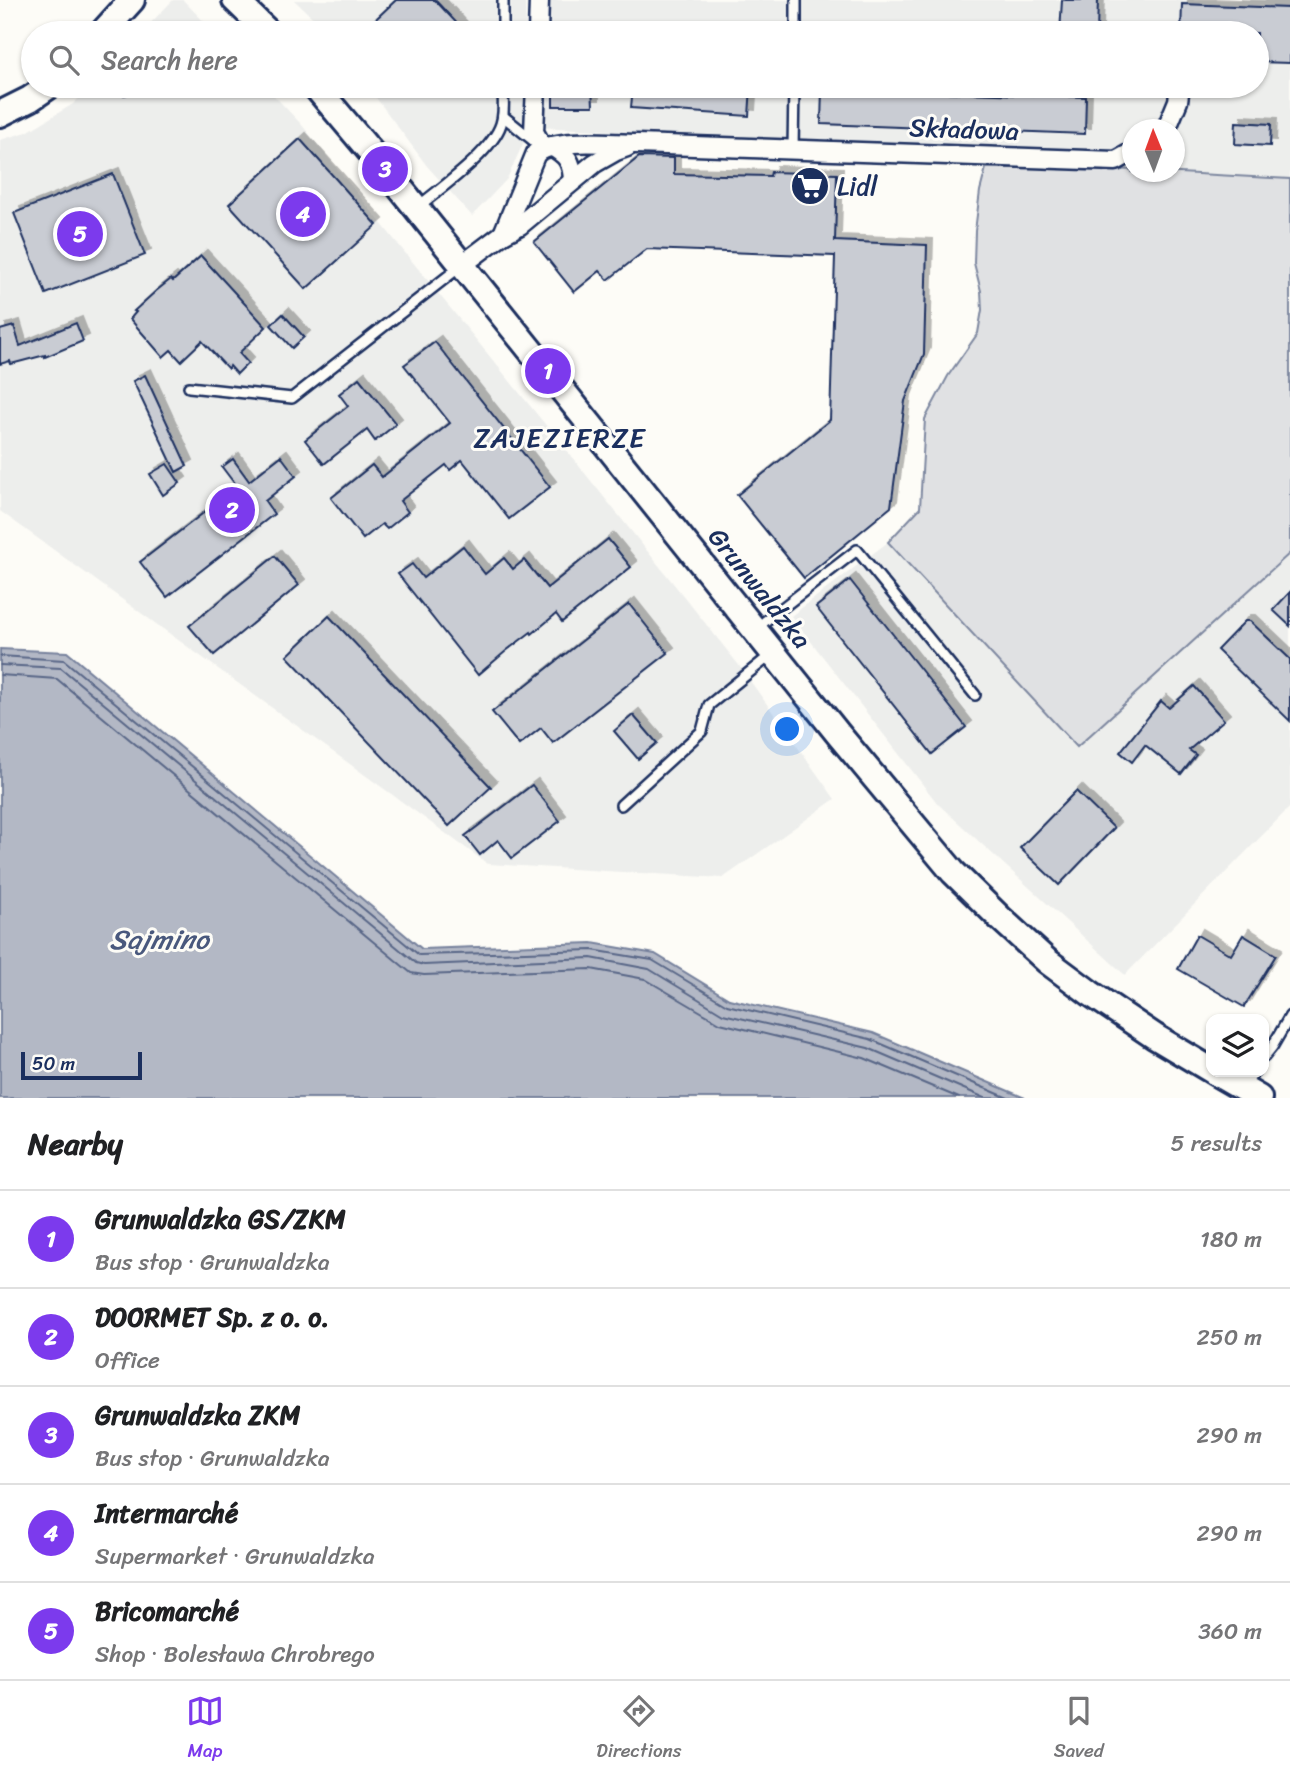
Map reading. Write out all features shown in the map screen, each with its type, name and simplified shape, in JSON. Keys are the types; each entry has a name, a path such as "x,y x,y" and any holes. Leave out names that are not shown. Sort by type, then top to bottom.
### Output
{"main road":[{"path":"113,21 132,0"},
{"path":"235,0 257,21"},
{"path":"0,114 31,98"},
{"name":"Grunwaldzka","path":"325,98 953,872 1047,961 1154,1037 1206,1067"},
{"name":"Grunwaldzka","path":"1229,1077 1252,1086"}],"street":[{"path":"538,21 539,0"},
{"path":"535,98 534,132 547,147 562,152 569,160 573,180"},
{"path":"1171,119 1178,98"},
{"name":"Składowa","path":"547,147 568,143 637,144 1116,161 1122,158"},
{"name":"Składowa","path":"462,265 503,234 520,225 594,163 637,144"},
{"path":"503,234 536,153 547,147"},
{"path":"526,175 537,189 554,196"}],"lane":[{"path":"503,0 503,21"},
{"path":"796,0 796,21"},
{"path":"416,208 482,152 500,128 503,98"},
{"path":"793,150 794,98"},
{"path":"503,116 547,147"},
{"path":"189,387 292,398 462,265"},
{"path":"755,629 857,550 975,695"},
{"path":"621,805 702,732 709,705 773,652"},
{"path":"1269,1051 1290,1016"}],"shaded area":[{"path":"173,0 183,0 203,21 153,21"},
{"path":"294,0 525,0 526,21 316,21"},
{"path":"542,0 1290,0 1290,179 1185,173 1185,119 1122,119 1122,169 986,168 615,131 539,127 540,98 1269,98 1269,21 541,21"},
{"path":"79,98 276,98 301,124 738,664 835,799 723,878 488,864 0,511 0,140 27,132"},
{"path":"529,98 530,128 507,179 472,216 427,166 377,99"},
{"path":"986,168 1122,169 1122,182 1185,182 1185,173 1290,179 1290,553 1077,747 888,542 920,508 925,419 948,376 978,333 982,310 981,291 974,263 980,191"},
{"path":"888,542 1077,747 1290,553 1290,807 1125,975 938,804 791,616"}],"water":[{"name":"Sajmino","path":"0,649 67,652 422,949 592,943 655,954 729,999 873,1033 1025,1098 0,1098"}],"building":[{"path":"396,0 435,0 455,21 374,21"},
{"path":"1062,0 1098,0 1097,21 1061,21"},
{"path":"1182,4 1290,8 1290,63 1269,62 1269,21 1181,21"},
{"path":"553,98 593,98 593,106 553,106"},
{"path":"632,98 750,98 749,116 631,108"},
{"path":"822,98 1086,98 1085,134 821,124"},
{"path":"1236,122 1271,124 1270,146 1235,144"},
{"path":"300,139 377,225 306,289 229,204"},
{"path":"639,157 674,158 674,174 837,174 835,241 927,245 924,354 905,401 891,507 804,578 737,495 830,420 835,256 647,249 608,280 600,271 574,292 534,242"},
{"path":"113,174 145,255 46,294 14,213"},
{"path":"201,256 266,327 239,353 248,363 237,374 230,366 228,369 202,341 181,361 171,350 163,357 130,319 136,312 134,311 156,291 171,279 173,281"},
{"path":"283,314 304,337 292,348 271,325"},
{"path":"76,323 83,341 45,357 0,364 0,330 14,326 20,346"},
{"path":"435,342 550,487 509,519 462,460 450,470 446,465 400,501 408,512 387,529 382,524 363,539 331,498 372,465 382,477 450,423 404,365"},
{"path":"145,375 187,466 176,472 133,381"},
{"path":"359,378 396,424 375,441 367,430 324,464 305,440 348,406 339,394"},
{"path":"281,456 296,476 265,501 274,514 167,597 140,562 237,487 222,467 233,459 249,481"},
{"path":"167,464 180,483 163,495 150,474"},
{"path":"608,539 631,567 562,622 556,614 478,675 398,574 412,564 423,578 463,546 485,574 504,558 513,569 524,560 547,588"},
{"path":"275,556 299,585 214,655 189,626"},
{"path":"850,580 966,727 932,754 816,607"},
{"path":"1290,592 1290,626 1273,610"},
{"path":"629,604 668,653 553,743 541,728 519,745 492,712"},
{"path":"329,616 491,787 449,826 287,656"},
{"path":"1245,621 1250,621 1290,659 1290,721 1217,650"},
{"path":"1194,686 1224,720 1189,750 1196,755 1181,774 1145,745 1132,762 1120,752 1161,701 1169,708"},
{"path":"633,715 657,743 638,759 614,731"},
{"path":"532,785 560,821 512,858 498,840 480,855 465,836"},
{"path":"1076,791 1114,828 1059,885 1020,848"},
{"path":"1197,935 1231,955 1243,935 1276,955 1244,1007 1178,969"}],"place":[{"name":"Grunwaldzka ZKM","path":"385,169"},
{"name":"Lidl","path":"810,186"},
{"name":"Intermarché","path":"303,214"},
{"name":"Bricomarché","path":"80,234"},
{"name":"Grunwaldzka GS/ZKM","path":"548,371"},
{"name":"DOORMET Sp. z o. o.","path":"232,510"}],"district":[{"name":"ZAJEZIERZE","path":"560,437"}]}
